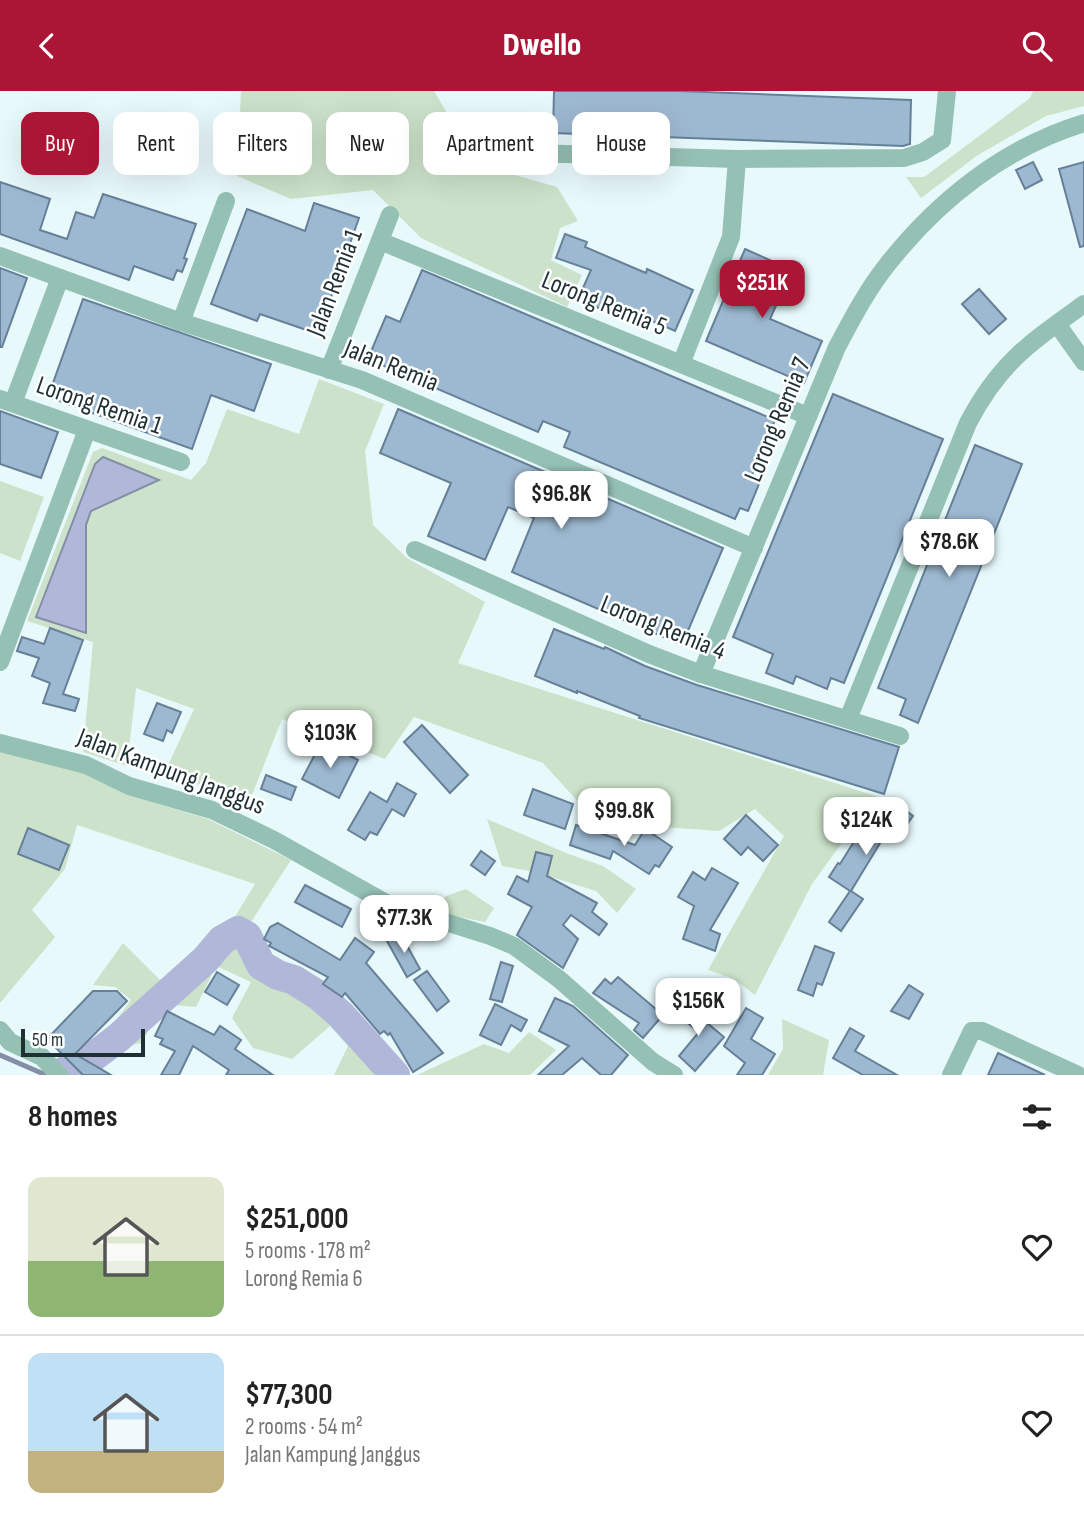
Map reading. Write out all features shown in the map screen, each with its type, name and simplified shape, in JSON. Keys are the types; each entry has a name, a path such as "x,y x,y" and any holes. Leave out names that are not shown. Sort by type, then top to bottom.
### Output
{"street":[{"path":"558,154 737,159 904,158 923,152 942,140 947,91"},
{"name":"Lorong Remia 7","path":"701,674 837,347 864,298 887,265 952,195 992,165 1030,144 1084,123"},
{"path":"681,364 731,237 737,159"},
{"path":"181,322 226,201"},
{"name":"Jalan Remia 1","path":"329,370 390,215"},
{"name":"Lorong Remia 5","path":"380,240 808,416"},
{"name":"Jalan Remia","path":"0,256 181,322 362,380 754,548"},
{"path":"6,401 60,278"},
{"path":"848,719 968,422 983,395 1022,349 1084,304"},
{"path":"1057,324 1084,362"},
{"name":"Lorong Remia 1","path":"6,401 181,463"},
{"path":"0,662 87,430"},
{"name":"Lorong Remia 4","path":"415,550 649,654 701,674 900,736"},
{"name":"Jalan Kampung Janggus","path":"0,743 86,765 129,786 212,810 274,840 388,904 514,946 559,979 653,1062 674,1075"},
{"path":"0,1030 10,1042 42,1057 59,1075"},
{"path":"951,1075 972,1031 982,1031 1078,1075"}],"green space":[{"path":"241,91 434,91 446,112 423,112 423,175 515,175 557,187 578,221 560,228 551,260 582,275 567,307 421,238 373,190 291,199 237,176 312,175 312,112 240,112"},
{"path":"1033,91 1084,91 1084,106 1046,116 978,155 921,198 906,177 924,177 1030,98"},
{"path":"319,379 384,404 365,451 373,525 407,558 485,602 458,663 876,796 812,884 755,995 734,979 708,970 784,836 755,809 719,831 608,823 582,806 543,763 414,717 385,759 282,719 250,800 164,774 194,709 136,688 127,766 83,752 93,642 27,621 93,452 102,448 191,480 206,463 227,409 299,434"},
{"path":"0,481 44,497 20,561 0,553"},
{"path":"0,751 81,771 125,794 208,819 291,860 251,922 270,956 341,999 409,1075 334,1075 348,1046 330,1026 292,1059 253,1048 232,1018 251,982 216,966 196,1007 162,1004 142,1043 131,1045 112,1055 91,1053 131,1000 115,987 93,985 123,943 164,984 228,928 255,884 77,825 65,869 32,910 55,937 0,1003"},
{"path":"487,819 603,866 636,889 617,913 596,891 535,872 502,866"},
{"path":"466,889 494,908 485,922 434,912 446,896"},
{"path":"782,1019 829,1040 823,1075 768,1075 783,1049"},
{"path":"529,1032 556,1050 530,1075 417,1075 484,1044 509,1053"}],"water":[{"path":"103,457 159,480 91,511 86,525 86,633 36,617 95,464"}],"building":[{"path":"554,91 679,91 911,100 910,144 903,146 670,137 670,112 572,112 572,134 558,133 558,112 554,112"},
{"path":"1033,162 1042,180 1025,189 1016,170"},
{"path":"1084,162 1084,246 1080,247 1059,169"},
{"path":"0,182 50,199 40,230 67,239 76,212 94,218 103,194 196,224 182,272 177,270 173,280 134,266 129,280 0,234"},
{"path":"314,203 359,218 318,334 260,314 257,321 211,304 247,209 305,231"},
{"path":"565,234 587,242 585,247 646,273 647,269 693,290 675,331 623,308 619,317 578,299 591,270 556,258"},
{"path":"745,249 792,270 770,319 822,341 804,383 706,341"},
{"path":"0,268 27,278 2,347 0,347"},
{"path":"422,270 775,420 752,475 761,479 748,511 740,508 735,519 564,447 570,432 543,421 538,432 377,363 372,349 386,316 400,322"},
{"path":"979,289 1006,319 989,334 962,304"},
{"path":"83,299 271,364 254,411 211,395 192,449 48,397"},
{"path":"833,394 943,439 844,683 831,678 827,689 796,676 793,684 766,673 773,654 733,637"},
{"path":"398,409 723,548 682,645 512,572 534,518 508,507 485,560 428,536 451,483 380,453"},
{"path":"0,411 58,432 41,478 0,464"},
{"path":"975,445 1022,464 918,723 900,715 906,699 878,688"},
{"path":"50,628 83,640 63,694 79,699 75,711 43,703 50,683 32,676 39,658 17,651 22,637 44,644"},
{"path":"554,629 697,685 899,747 884,794 639,718 640,716 535,676"},
{"path":"157,703 181,712 172,733 167,730 163,741 144,734"},
{"path":"422,725 468,775 450,793 404,742"},
{"path":"322,741 358,760 339,798 302,779"},
{"path":"266,775 296,787 291,800 261,789"},
{"path":"397,783 416,794 404,816 392,809 377,835 370,832 365,840 348,830 370,792 387,802"},
{"path":"533,789 573,804 565,829 524,815"},
{"path":"891,799 913,816 894,842 885,835 851,891 863,899 841,931 829,922 850,891 829,877 860,832 865,835"},
{"path":"746,815 778,845 763,861 748,847 741,855 724,839"},
{"path":"576,825 635,845 645,829 672,847 659,867 655,865 649,874 613,851 610,859 570,845"},
{"path":"28,828 69,845 59,870 18,854"},
{"path":"481,851 495,861 485,875 471,865"},
{"path":"536,852 552,856 547,876 597,903 592,912 607,924 599,935 571,915 563,925 578,939 563,968 517,935 532,907 508,894 517,876 528,882"},
{"path":"712,868 738,883 710,930 720,934 715,951 683,939 694,906 678,897 693,872 705,880"},
{"path":"305,885 351,909 342,927 295,902"},
{"path":"278,923 340,960 355,938 374,952 366,963 443,1053 413,1072 390,1033 388,1035 384,1031 380,1034 345,993 342,997 323,984 328,977 269,946 271,943 264,939 270,927"},
{"path":"400,933 420,969 407,977 387,941"},
{"path":"815,946 834,953 822,985 817,983 813,996 798,990"},
{"path":"501,962 513,966 502,1002 490,999"},
{"path":"427,971 449,1001 437,1011 414,980"},
{"path":"217,972 239,985 227,1005 205,992"},
{"path":"618,977 663,1015 643,1038 634,1030 639,1023 593,993 605,979 611,984"},
{"path":"909,985 923,994 909,1019 891,1011"},
{"path":"93,991 117,991 127,1001 75,1054 111,1075 83,1075 47,1039"},
{"path":"555,998 573,1006 628,1055 611,1075 601,1075 582,1058 562,1075 538,1075 569,1046 539,1031"},
{"path":"681,1001 724,1037 695,1071 679,1056 699,1032 673,1011"},
{"path":"495,1004 527,1020 521,1031 511,1025 501,1045 480,1035"},
{"path":"746,1008 763,1018 751,1039 775,1054 762,1075 737,1075 745,1063 724,1046"},
{"path":"167,1011 214,1035 220,1026 241,1040 235,1049 273,1075 226,1075 229,1070 193,1046 179,1075 161,1075 175,1051 160,1044 163,1039 155,1036"},
{"path":"850,1028 864,1036 855,1051 897,1075 863,1075 833,1058"},
{"path":"998,1053 1045,1075 988,1075"}],"waterway":[{"path":"65,1071 89,1060 118,1038 205,960 222,940 238,931 247,936 261,965 318,995 341,1015 395,1075"},
{"path":"0,1055 46,1075"}]}
